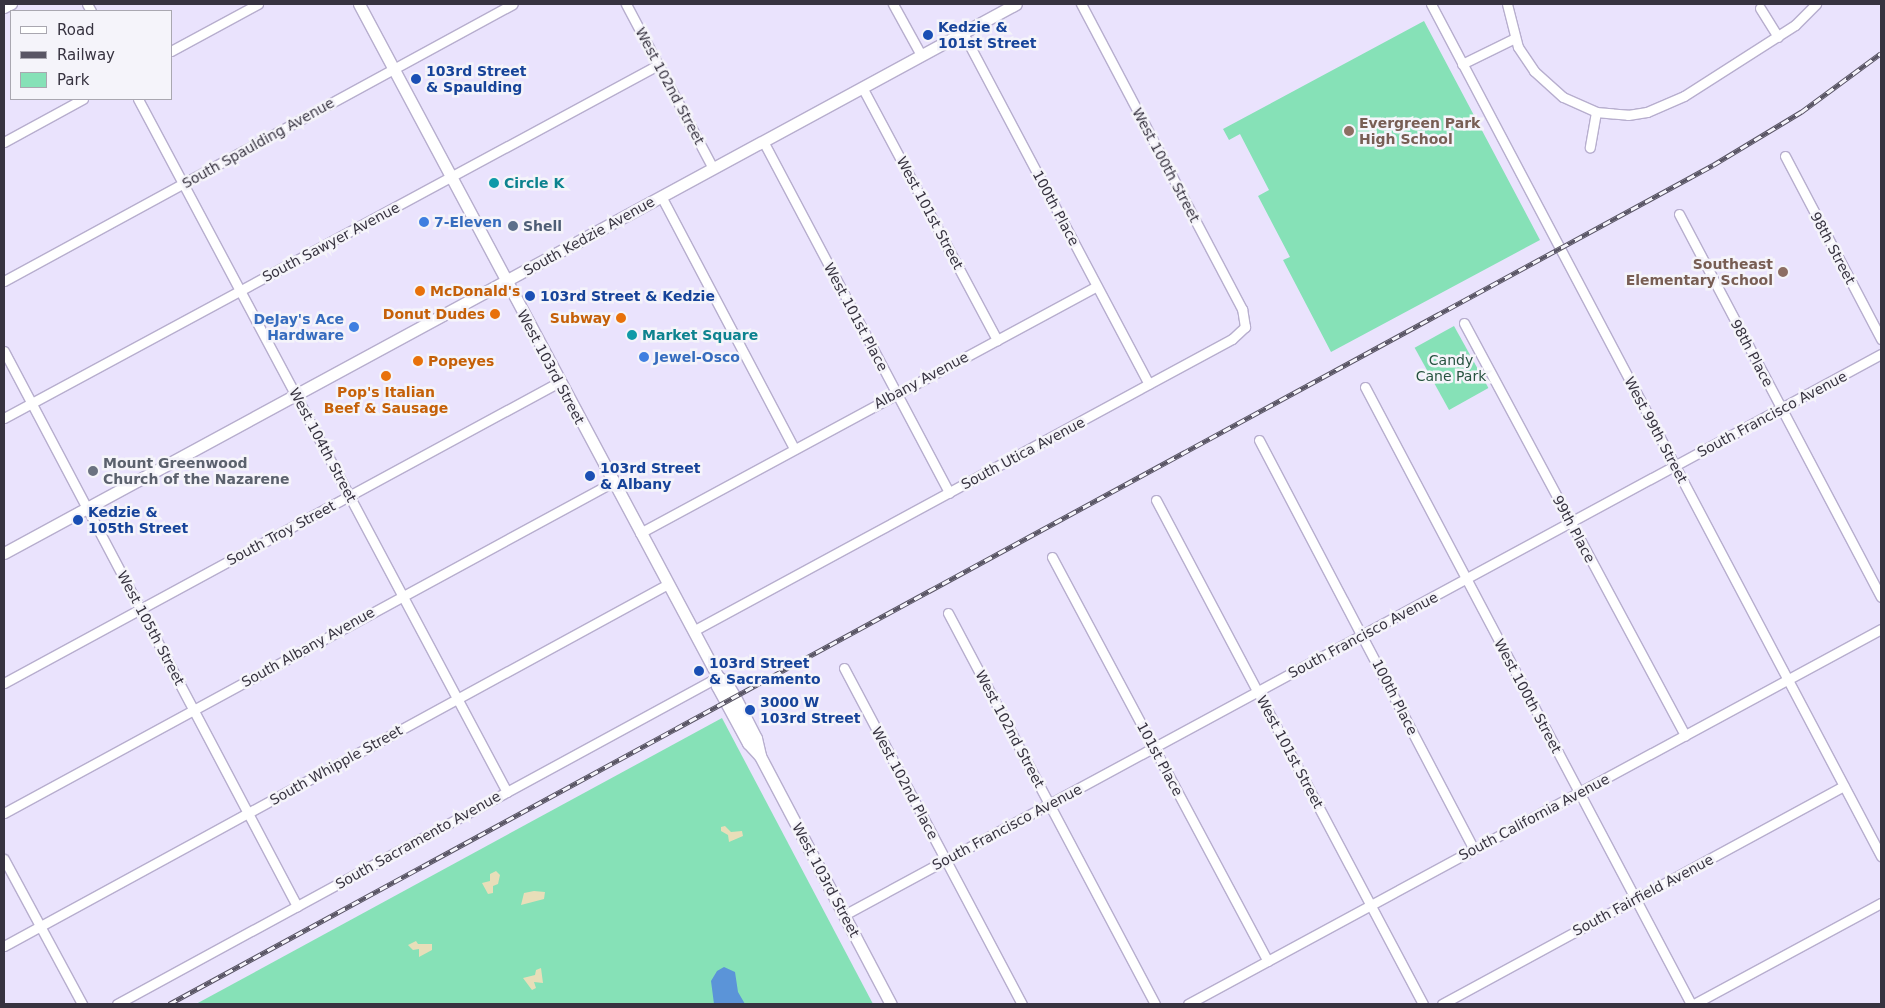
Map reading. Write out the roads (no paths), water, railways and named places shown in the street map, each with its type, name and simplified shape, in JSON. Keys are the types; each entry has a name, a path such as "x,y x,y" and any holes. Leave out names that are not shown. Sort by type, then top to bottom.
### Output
{"main road":[{"name":"West 103rd Street","path":"359,4 693,631 718,677 726,682 735,697 756,738 760,756 892,1004"},
{"name":"South Kedzie Avenue","path":"4,553 1016,4"}],"street":[{"path":"4,8 12,4"},
{"path":"172,50 258,4"},
{"name":"South Spaulding Avenue","path":"4,281 513,4"},
{"name":"West 102nd Street","path":"626,4 714,168"},
{"path":"893,4 921,56"},
{"name":"West 100th Street","path":"1081,4 1242,309 1245,328"},
{"name":"West 99th Street","path":"1431,4 1881,856"},
{"path":"1507,4 1515,38 1525,59 1547,85 1563,97 1596,112 1628,115 1663,106 1778,37 1801,20 1816,4"},
{"path":"1760,8 1778,37"},
{"name":"100th Place","path":"963,33 1149,384"},
{"path":"1462,64 1515,38"},
{"name":"South Sawyer Avenue","path":"4,418 658,65"},
{"name":"West 101st Street","path":"862,87 996,340"},
{"path":"4,142 81,100"},
{"name":"West 104th Street","path":"139,100 507,792"},
{"path":"1590,147 1596,112"},
{"name":"West 101st Place","path":"763,141 950,493"},
{"name":"98th Street","path":"1785,156 1881,339"},
{"path":"661,196 794,448"},
{"name":"98th Place","path":"1679,214 1881,597"},
{"name":"Albany Avenue","path":"640,533 744,475 1097,286"},
{"name":"99th Place","path":"1464,323 1685,735"},
{"name":"South Utica Avenue","path":"693,631 1232,340 1245,328"},
{"name":"West 105th Street","path":"4,351 297,906"},
{"name":"South Francisco Avenue","path":"844,915 1881,354"},
{"name":"South Troy Street","path":"4,683 559,382"},
{"name":"West 100th Street","path":"1365,387 1692,1004"},
{"name":"100th Place","path":"1259,440 1474,849"},
{"name":"South Albany Avenue","path":"4,813 613,482"},
{"name":"West 101st Street","path":"1156,500 1423,1004"},
{"name":"101st Place","path":"1052,556 1268,961"},
{"name":"South Whipple Street","path":"4,946 668,584"},
{"name":"West 102nd Street","path":"948,613 1155,1004"},
{"name":"South California Avenue","path":"1188,1004 1881,629"},
{"name":"West 102nd Place","path":"844,668 1022,1004"},
{"name":"South Sacramento Avenue","path":"117,1004 718,677"},
{"name":"South Fairfield Avenue","path":"1442,1004 1844,786"},
{"path":"4,859 82,1004"},
{"path":"1692,1004 1881,903"}],"water":[{"path":"724,967 735,972 738,992 745,1004 714,1004 711,981 717,971"}],"railway":[{"path":"169,1004 1713,165 1801,112 1881,53"}],"place":[{"name":"Kedzie & 101st Street","path":"928,35"},
{"name":"103rd Street & Spaulding","path":"416,79"},
{"name":"Evergreen Park High School","path":"1349,131"},
{"name":"Circle K","path":"494,183"},
{"name":"7-Eleven","path":"424,222"},
{"name":"Shell","path":"513,226"},
{"name":"Southeast Elementary School","path":"1783,272"},
{"name":"McDonald's","path":"420,291"},
{"name":"103rd Street & Kedzie","path":"530,296"},
{"name":"Donut Dudes","path":"495,314"},
{"name":"Subway","path":"621,318"},
{"name":"DeJay's Ace Hardware","path":"354,327"},
{"name":"Market Square","path":"632,335"},
{"name":"Jewel-Osco","path":"644,357"},
{"name":"Popeyes","path":"418,361"},
{"name":"Pop's Italian Beef & Sausage","path":"386,376"},
{"name":"Mount Greenwood Church of the Nazarene","path":"93,471"},
{"name":"103rd Street & Albany","path":"590,476"},
{"name":"Kedzie & 105th Street","path":"78,520"},
{"name":"103rd Street & Sacramento","path":"699,671"},
{"name":"3000 W 103rd Street","path":"750,710"}],"park label":[{"name":"Candy Cane Park","path":"1451,368"}]}
